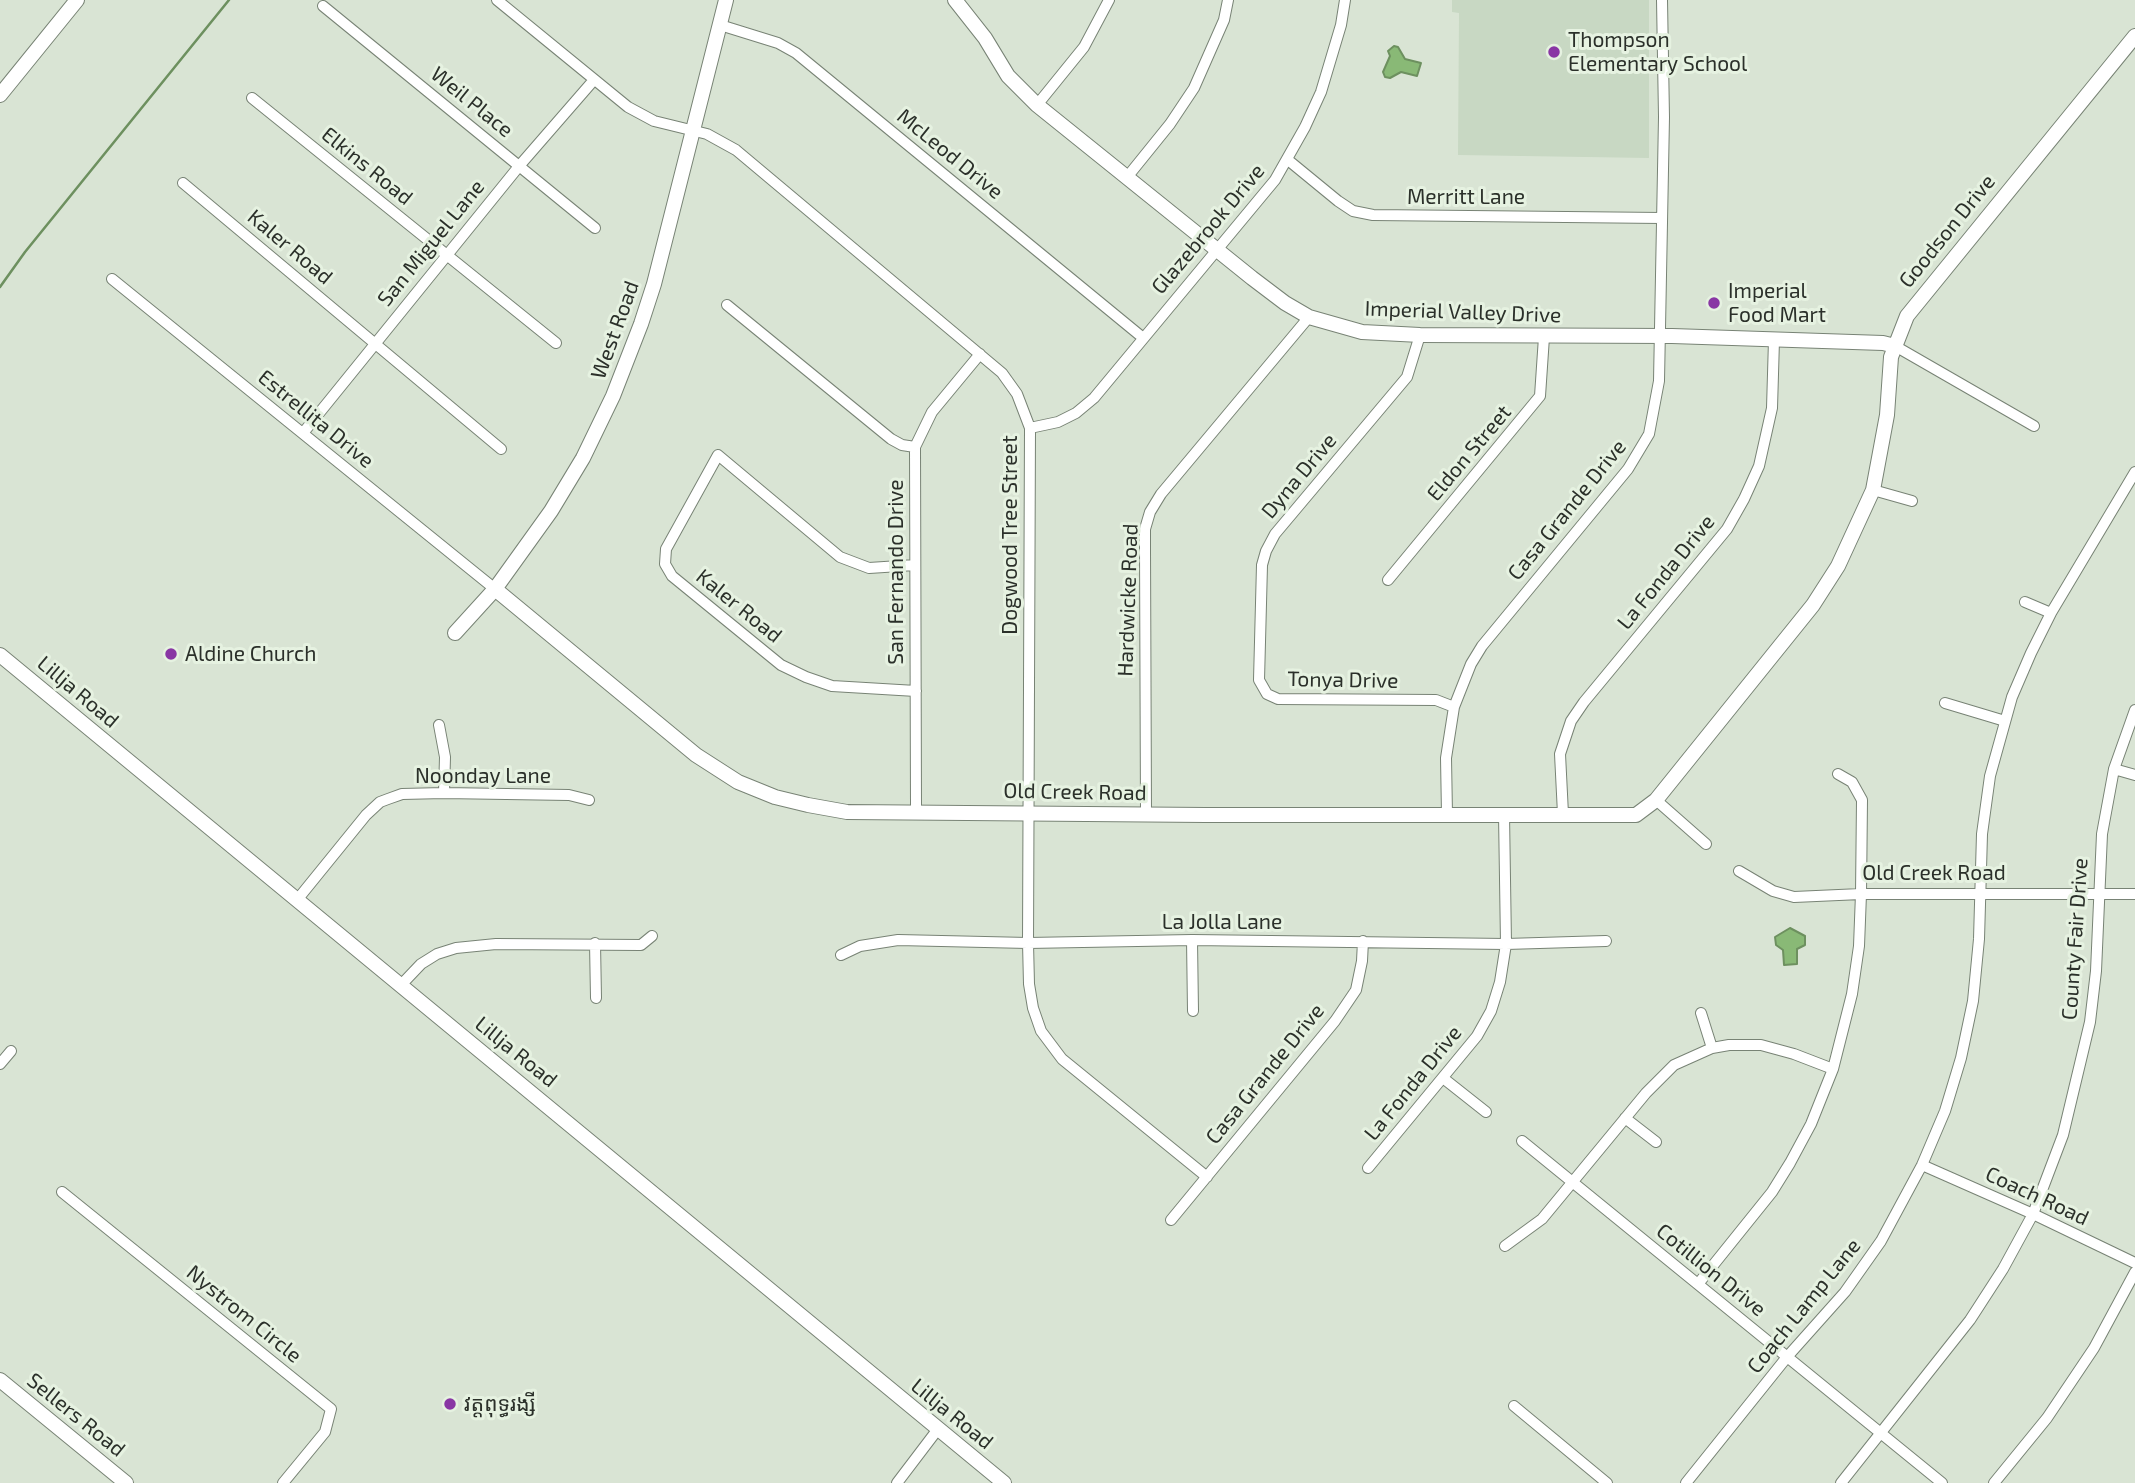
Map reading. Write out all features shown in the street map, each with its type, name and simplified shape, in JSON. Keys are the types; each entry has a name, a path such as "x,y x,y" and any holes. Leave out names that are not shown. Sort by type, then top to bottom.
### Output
{"street":[{"path":"0,95 77,0"},
{"name":"Dogwood Tree Street","path":"497,0 628,107 654,121 707,134 736,150 1002,373 1017,394 1030,428 1028,943 1029,984 1033,1008 1041,1031 1062,1059 1207,1177"},
{"name":"West Road","path":"455,633 495,589 551,511 605,415 648,304 726,0"},
{"name":"Imperial Valley Drive","path":"955,0 985,38 1007,76 1037,105 1285,303 1309,317 1362,332 1420,335 1660,336 1883,343 1895,346 2034,426"},
{"path":"1037,105 1084,47 1109,0"},
{"path":"1128,176 1170,124 1194,88 1224,20 1228,0"},
{"name":"Glazebrook Drive","path":"1030,428 1058,422 1076,413 1094,398 1275,180 1288,160 1321,92 1341,25 1345,0"},
{"name":"Casa Grande Drive","path":"1447,814 1446,758 1454,707 1471,664 1482,646 1639,454 1649,434 1659,381 1664,117 1662,0"},
{"name":"Weil Place","path":"323,6 595,228"},
{"name":"McLeod Drive","path":"720,25 778,43 796,53 1142,337"},
{"name":"Goodson Drive","path":"1656,800 1813,605 1838,566 1873,490 1887,415 1889,369 1907,316 2135,36"},
{"name":"San Miguel Lane","path":"303,433 520,165 593,81"},
{"name":"Elkins Road","path":"253,98 556,343"},
{"name":"Merritt Lane","path":"1288,160 1353,211 1373,215 1662,218"},
{"name":"Kaler Road","path":"183,183 501,449"},
{"name":"Estrellita Drive","path":"112,279 495,589"},
{"path":"727,304 891,439 902,445 915,447"},
{"name":"Hardwicke Road","path":"1146,814 1145,529 1150,512 1161,494 1309,317"},
{"name":"Dyna Drive","path":"1260,661 1262,565 1266,551 1275,534 1407,377 1420,335"},
{"name":"Eldon Street","path":"1388,580 1540,397 1544,337"},
{"name":"La Fonda Drive","path":"1563,814 1560,754 1571,721 1727,529 1759,466 1772,408 1774,340"},
{"name":"San Fernando Drive","path":"916,811 915,447 932,412 980,354"},
{"name":"Kaler Road","path":"915,565 869,568 840,557 718,454 666,549 665,564 672,576 781,665 832,686 916,691"},
{"name":"Coach Lamp Lane","path":"1686,1483 1787,1357 1844,1292 1881,1241 1922,1165 1945,1111 1961,1058 1973,1001 1982,894 1982,834 1990,776 2012,697 2051,613 2135,472"},
{"path":"1873,490 1912,501"},
{"name":"Old Creek Road","path":"495,589 696,755 738,782 775,797 847,812 1636,815 1656,800"},
{"path":"2025,601 2051,613"},
{"name":"Lillja Road","path":"0,656 1004,1483"},
{"name":"Tonya Drive","path":"1260,661 1259,680 1267,694 1278,699 1436,700 1454,707"},
{"path":"1945,703 2005,721"},
{"name":"County Fair Drive","path":"1841,1483 1970,1320 2003,1269 2033,1214 2063,1135 2090,1022 2096,971 2102,834 2113,769 2135,710"},
{"path":"439,725 445,757 444,793"},
{"path":"2113,769 2135,775"},
{"path":"1698,1284 1772,1192 1811,1124 1833,1069 1852,994 1859,946 1861,894 1862,800 1852,782 1838,774"},
{"name":"Noonday Lane","path":"297,900 366,815 380,802 402,794 569,795 589,800"},
{"path":"1656,800 1706,844"},
{"name":"La Fonda Drive","path":"1368,1168 1477,1036 1491,1011 1500,982 1506,944 1504,814"},
{"name":"Old Creek Road","path":"1739,871 1773,891 1794,897 1861,894 2135,894"},
{"path":"401,985 421,964 436,954 456,948 496,944 641,944 652,936"},
{"path":"1192,940 1193,1011"},
{"name":"La Jolla Lane","path":"841,956 860,946 881,941 1028,943 1192,940 1506,944 1606,941"},
{"name":"Casa Grande Drive","path":"1171,1220 1335,1021 1356,990 1363,941"},
{"path":"595,943 596,998"},
{"path":"1701,1013 1712,1048"},
{"path":"1505,1246 1542,1219 1646,1093 1674,1065 1712,1048 1760,1045 1833,1069"},
{"path":"0,1064 11,1051"},
{"path":"1443,1077 1486,1111"},
{"path":"1625,1118 1656,1142"},
{"name":"Cotillion Drive","path":"1522,1141 1942,1483"},
{"name":"Coach Road","path":"1922,1165 2135,1263"},
{"name":"Nystrom Circle","path":"62,1192 331,1409 325,1432 283,1483"},
{"path":"1994,1483 2047,1418 2094,1348 2135,1272"},
{"name":"Sellers Road","path":"0,1380 126,1483"},
{"path":"1514,1406 1607,1483"},
{"path":"897,1483 938,1429"}],"shaded area":[{"name":"Thompson Elementary School","path":"1452,0 1649,0 1649,158 1458,155 1459,13 1452,12"},
{"path":"1394,46 1398,47 1405,59 1421,63 1417,76 1401,72 1390,78 1385,77 1383,72 1390,56 1388,51"},
{"path":"1790,928 1805,936 1805,945 1797,949 1797,964 1784,965 1783,950 1776,945 1775,937"}],"waterway":[{"path":"0,287 25,252 229,0"}],"place":[{"name":"Thompson Elementary School","path":"1554,52"},
{"name":"Imperial Food Mart","path":"1714,303"},
{"name":"Aldine Church","path":"171,654"},
{"name":"វត្តពុទ្ធរង្សី","path":"450,1404"}]}
